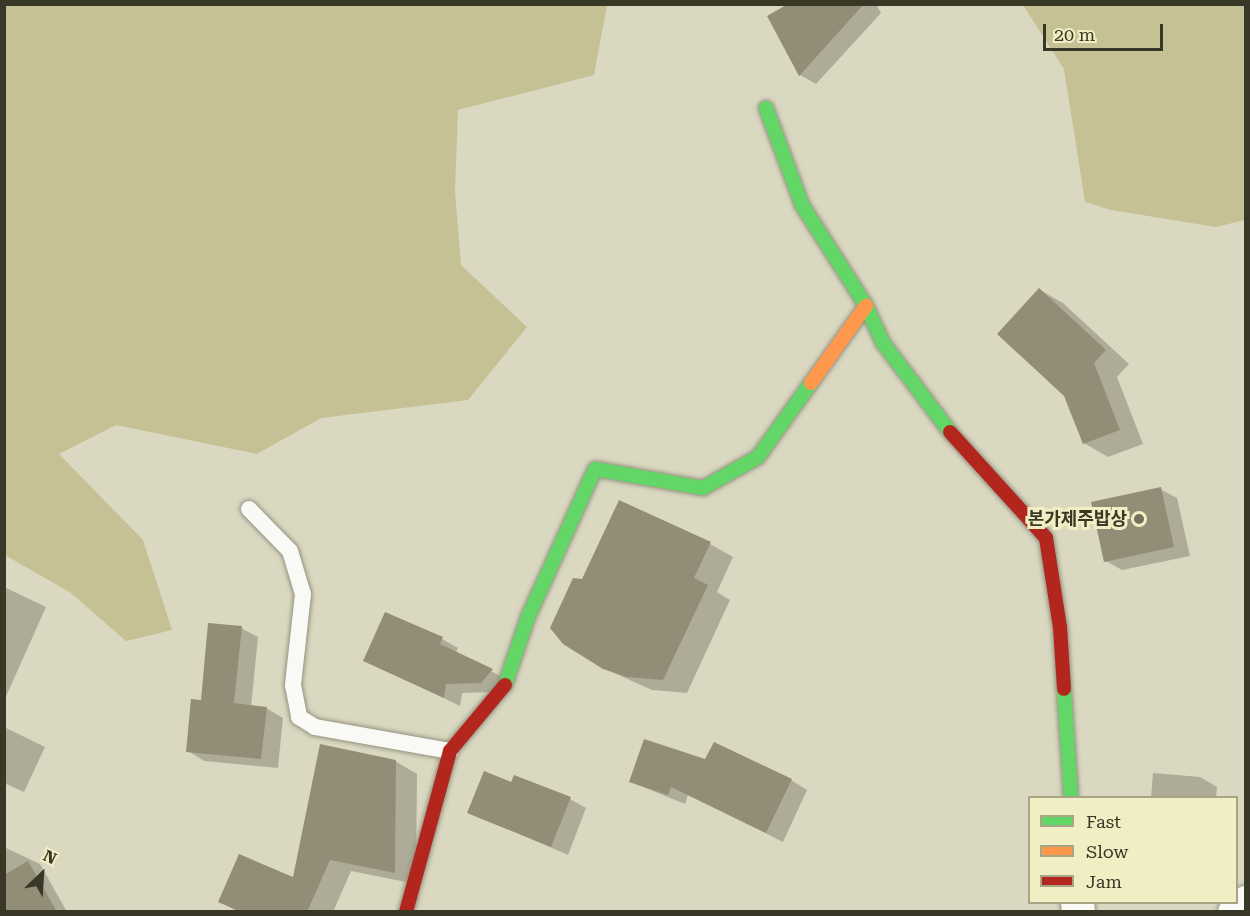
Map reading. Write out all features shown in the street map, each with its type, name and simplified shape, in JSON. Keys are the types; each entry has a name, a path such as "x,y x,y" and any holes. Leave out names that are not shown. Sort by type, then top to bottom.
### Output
{"street":[{"path":"766,108 802,205 866,306 883,343 936,416 1046,538 1060,627 1071,796"},
{"path":"406,912 450,751 510,678 528,616 595,469 703,488 759,457 866,306"},
{"path":"1234,912 1245,902"}],"lane":[{"path":"249,509 290,551 303,594 293,685 299,717 315,727 450,751"}],"shaded area":[{"path":"5,4 607,5 594,75 458,110 455,190 461,265 527,327 468,400 321,418 257,454 116,425 59,454 143,540 172,630 126,641 71,593 5,555"},
{"path":"1023,5 1245,5 1245,220 1216,227 1111,210 1085,202 1064,69"}],"building":[{"path":"788,4 864,4 799,76 767,16"},
{"path":"1039,288 1106,350 1094,363 1120,430 1083,444 1064,396 997,334"},
{"path":"1161,487 1174,547 1104,562 1091,502"},
{"path":"619,500 711,542 694,578 708,585 663,680 627,677 603,669 563,644 550,628 573,578 582,579"},
{"path":"385,612 443,637 440,644 493,669 481,683 446,684 444,698 363,661"},
{"path":"208,623 242,626 234,703 267,707 261,759 186,752 191,699 201,700"},
{"path":"644,739 705,759 714,742 792,779 766,833 671,787 668,795 629,782"},
{"path":"320,744 396,760 395,873 330,860 307,912 241,912 218,902 239,854 293,877"},
{"path":"484,771 511,782 514,775 571,797 551,847 467,813"},
{"path":"28,861 57,912 4,912 4,875"}],"traffic: fast":[{"path":"766,108 802,205 866,306 883,343 950,432"},
{"path":"505,685 528,617 595,469 703,488 758,457 811,383"},
{"path":"1064,689 1071,796"}],"traffic: slow":[{"path":"811,383 866,306"}],"traffic: jam":[{"path":"950,432 1046,538 1060,627 1064,689"},
{"path":"406,912 450,751 505,685"}],"place":[{"name":"본가제주밥상","path":"1139,519"}]}
